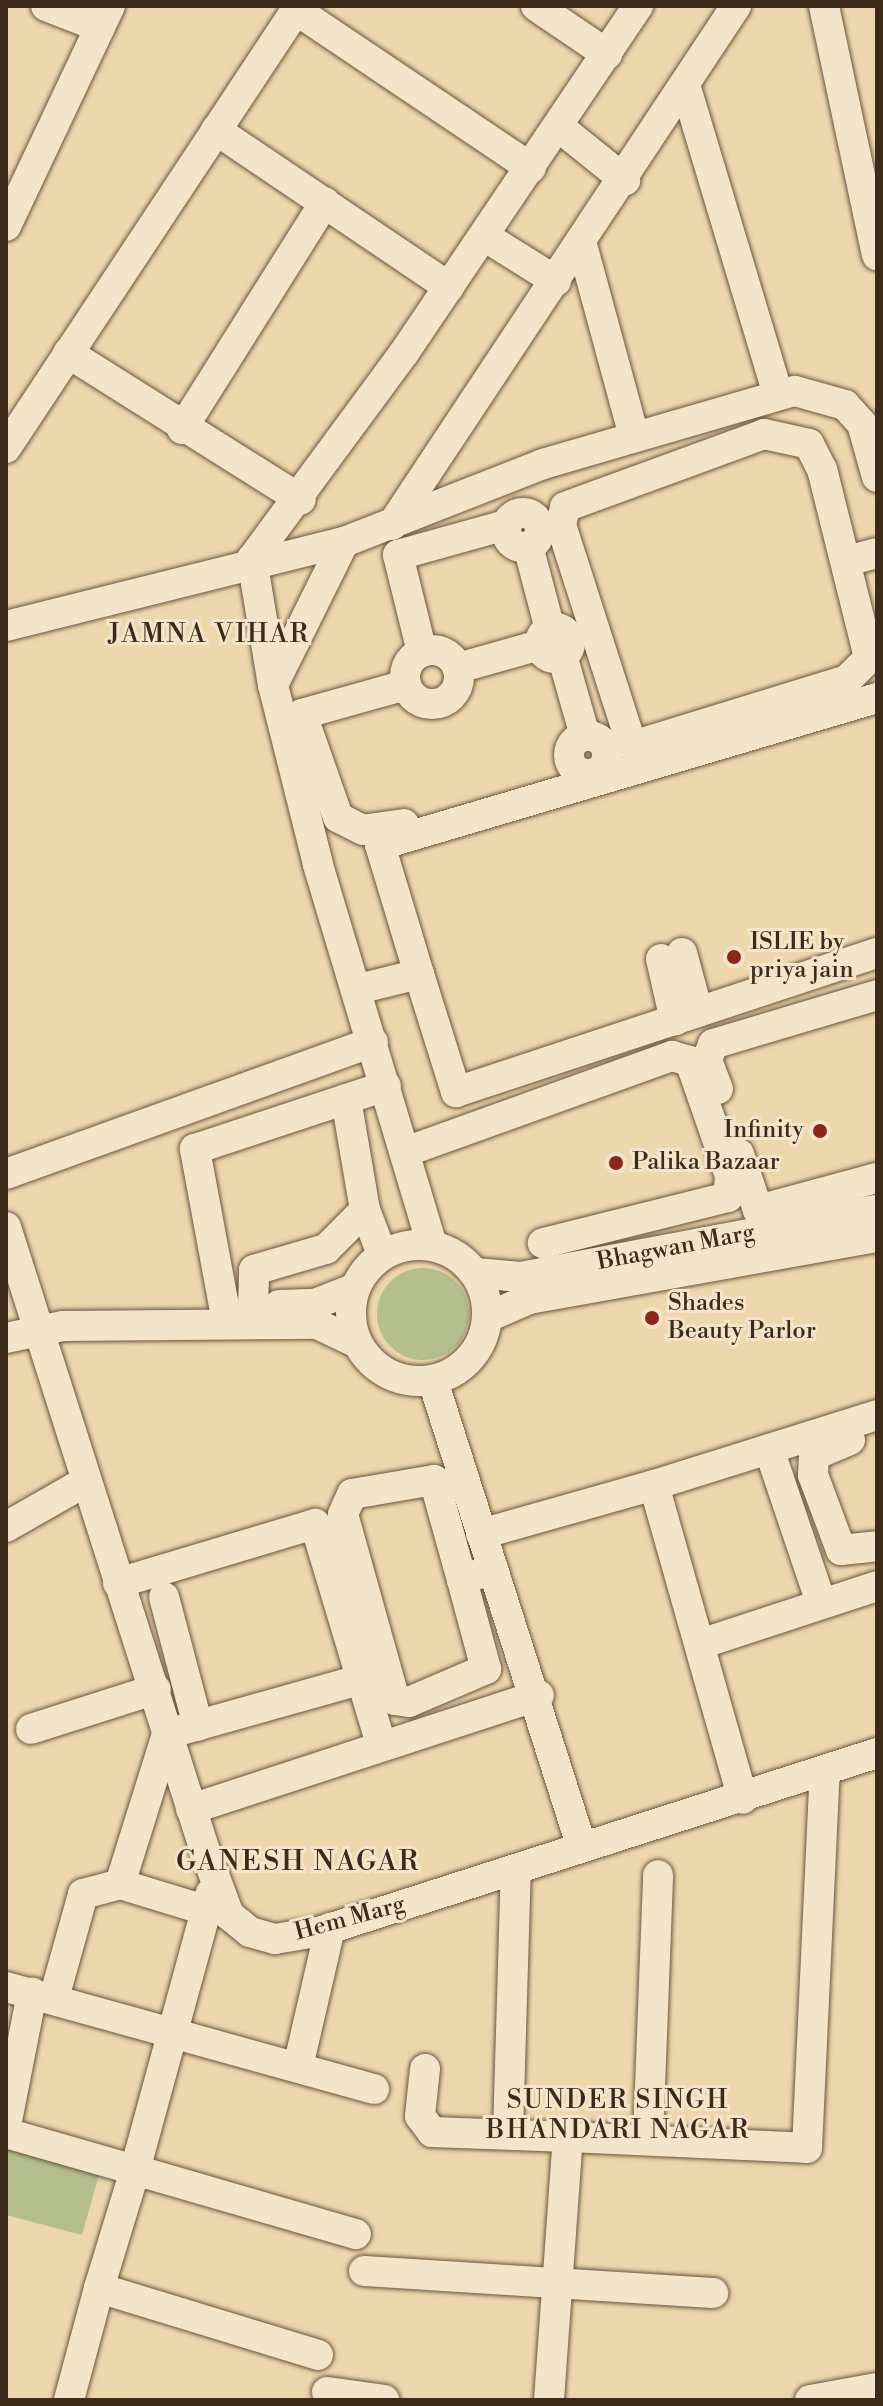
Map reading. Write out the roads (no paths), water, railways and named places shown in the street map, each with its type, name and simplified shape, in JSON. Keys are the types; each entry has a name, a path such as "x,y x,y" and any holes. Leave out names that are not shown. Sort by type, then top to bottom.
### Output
{"street":[{"path":"6,226 105,16 46,6"},
{"path":"536,6 607,54"},
{"path":"422,652 398,555 506,525 518,513 534,517 540,533 528,546 551,643 585,736 569,751 578,771 393,828 363,830 338,817 292,716 273,685 252,559 301,500 559,127 638,6"},
{"path":"392,525 582,245 736,6"},
{"path":"824,6 877,255"},
{"path":"6,448 293,8 531,168"},
{"path":"686,88 778,394"},
{"path":"559,127 625,180"},
{"path":"216,130 449,287"},
{"path":"182,429 325,202"},
{"path":"484,236 556,281"},
{"path":"582,245 634,437"},
{"path":"68,353 182,429 301,500"},
{"path":"6,626 252,559 344,542 634,437 778,394 813,392 845,405 862,424 877,477"},
{"path":"764,434 791,435 809,444 822,469 847,561 869,658 847,680 632,746 561,525 565,507 580,496 764,434"},
{"path":"273,685 344,542"},
{"path":"847,561 877,553"},
{"path":"458,668 551,643"},
{"path":"422,652 447,655 458,668 454,693 440,703 423,703 406,685 406,669 422,652"},
{"path":"292,716 406,685"},
{"path":"877,698 380,845 456,1092 877,953"},
{"path":"6,1320 317,1324 355,1342 371,1363 400,1379 433,1381 462,1366 482,1340 488,1317 475,1273 432,1245 358,989 292,716"},
{"path":"671,956 686,1016"},
{"path":"358,989 419,974"},
{"path":"877,995 719,1040 706,1053 758,1210 877,1178"},
{"path":"6,1174 373,1042"},
{"path":"405,1152 672,1056 690,1061 730,1176 728,1197 543,1243"},
{"path":"238,1306 216,1267 195,1149 386,1086"},
{"path":"346,1099 365,1210 382,1254"},
{"path":"216,1267 254,1270 326,1249 365,1210"},
{"name":"Bhagwan Marg","path":"475,1273 521,1277 877,1210"},
{"name":"Hem Marg","path":"6,1227 41,1320 83,1483 156,1689 191,1809 229,1915 250,1932 275,1939 330,1928 743,1799 877,1753"},
{"name":"Bhagwan Marg","path":"488,1317 529,1299 877,1237"},
{"path":"6,1338 41,1320 238,1306 315,1304 353,1289 382,1254 432,1245"},
{"path":"238,1306 254,1270"},
{"path":"353,1289 355,1342"},
{"path":"433,1381 481,1534 539,1695 582,1848"},
{"path":"481,1534 654,1485 877,1415"},
{"path":"877,1432 828,1447 812,1465 834,1542 850,1553 877,1546"},
{"path":"769,1449 821,1603"},
{"path":"434,1480 462,1580 486,1669 409,1702 395,1700 343,1514 352,1494 434,1480"},
{"path":"6,1527 83,1483"},
{"path":"654,1485 743,1799"},
{"path":"118,1583 315,1524 381,1744"},
{"path":"462,1580 493,1569"},
{"path":"700,1644 877,1586"},
{"path":"164,1597 198,1726"},
{"path":"120,1884 167,1734 363,1679"},
{"path":"31,1729 156,1689"},
{"path":"191,1809 381,1744 539,1695"},
{"path":"425,2069 420,2116 432,2132 807,2148 825,1770"},
{"path":"508,2133 516,1869"},
{"path":"648,2139 658,1875"},
{"path":"69,2400 135,2170 169,2029 215,1878"},
{"path":"6,2126 31,1993 83,1894 120,1884 205,1910"},
{"path":"298,2067 330,1928"},
{"path":"31,1993 169,2029 374,2089"},
{"path":"6,2133 356,2234"},
{"path":"549,2400 560,2283 568,2137"},
{"path":"364,2271 713,2293"},
{"path":"99,2288 318,2355"},
{"path":"810,2400 877,2388"},
{"path":"327,2392 384,2400"}],"place":[{"name":"ISLIE by priya jain","path":"734,957"},
{"name":"Infinity","path":"820,1131"},
{"name":"Palika Bazaar","path":"616,1163"},
{"name":"Shades Beauty Parlor","path":"652,1318"}],"district":[{"name":"JAMNA VIHAR","path":"209,635"},
{"name":"GANESH NAGAR","path":"298,1862"},
{"name":"SUNDER SINGH BHANDARI NAGAR","path":"618,2116"}]}
